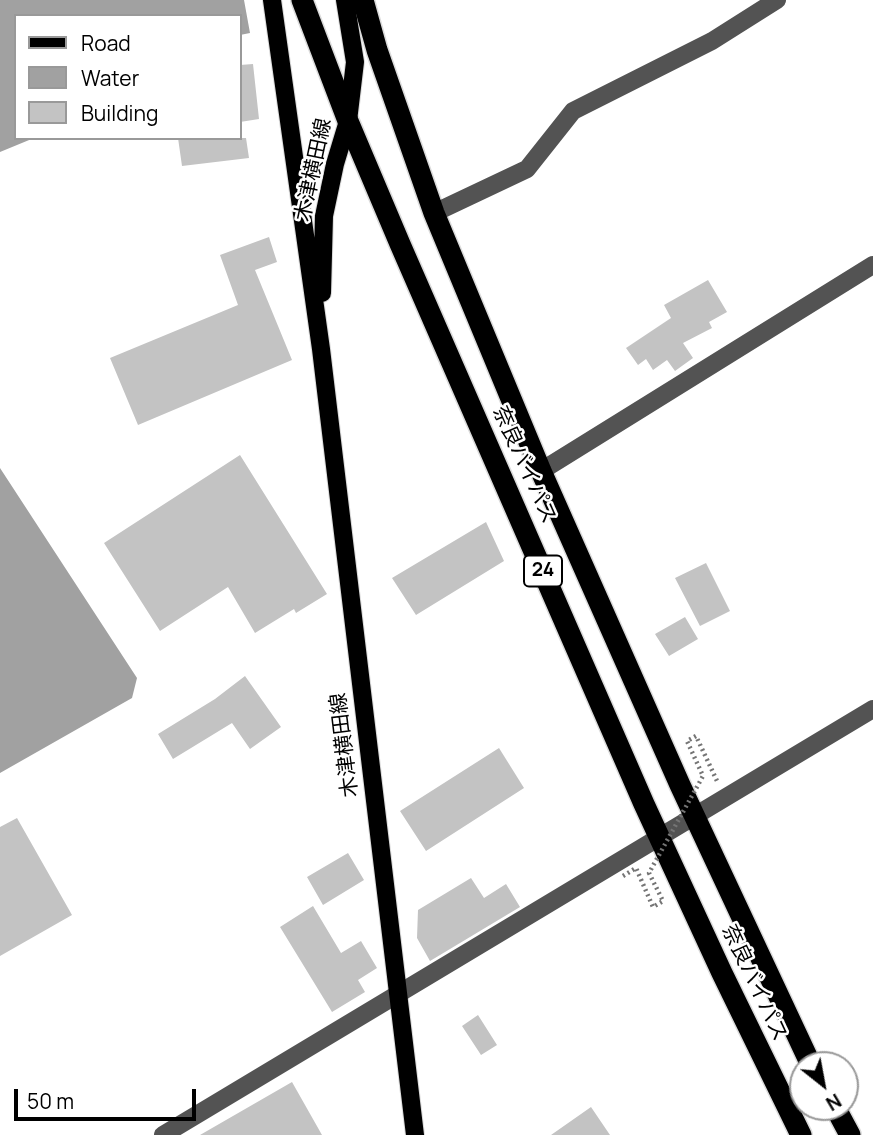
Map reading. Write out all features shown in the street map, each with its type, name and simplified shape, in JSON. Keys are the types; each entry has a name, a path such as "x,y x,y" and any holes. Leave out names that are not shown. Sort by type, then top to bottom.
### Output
{"highway":[{"name":"奈良バイパス","path":"302,0 348,121 400,244 659,836 727,986 801,1135"},
{"name":"奈良バイパス","path":"363,0 377,50 434,213 541,471 805,1051"}],"main road":[{"name":"木津横田線","path":"272,0 321,349 415,1135"},
{"name":"木津横田線","path":"321,349 324,216 348,121 355,62 345,0"}],"street":[{"path":"434,213 527,169 573,111 712,41 777,0"},
{"path":"541,471 873,265"},
{"path":"163,1135 873,709"}],"path":[{"path":"623,876 636,868 653,907 663,901 649,873 703,776 687,741 696,736 718,781"}],"water":[{"path":"0,0 244,0 250,33 242,35 242,14 14,14 14,140 29,140 0,152"},
{"path":"0,468 137,678 132,698 0,773"}],"building":[{"path":"253,64 259,119 242,122 242,65"},
{"path":"246,138 249,158 182,166 178,140"},
{"path":"269,237 277,262 255,270 292,360 138,425 110,358 238,305 220,255"},
{"path":"708,280 727,312 709,322 712,328 683,343 693,358 675,371 667,360 653,370 646,359 638,365 626,348 671,318 664,305"},
{"path":"240,455 327,594 296,613 294,609 255,633 228,587 160,631 104,543"},
{"path":"486,522 504,561 416,615 392,578"},
{"path":"706,563 730,611 700,626 675,578"},
{"path":"685,617 698,639 669,656 655,634"},
{"path":"245,676 281,727 250,749 232,723 173,759 158,734 215,699"},
{"path":"499,748 524,788 426,851 400,811"},
{"path":"17,818 72,915 0,956 0,827"},
{"path":"348,853 364,880 323,905 307,877"},
{"path":"471,878 484,898 506,884 520,907 430,961 417,938 418,910"},
{"path":"313,906 341,953 361,941 377,968 358,980 365,992 332,1012 280,927"},
{"path":"478,1015 497,1045 481,1055 462,1026"},
{"path":"292,1082 322,1135 200,1135"},
{"path":"591,1107 610,1135 551,1135"}]}
